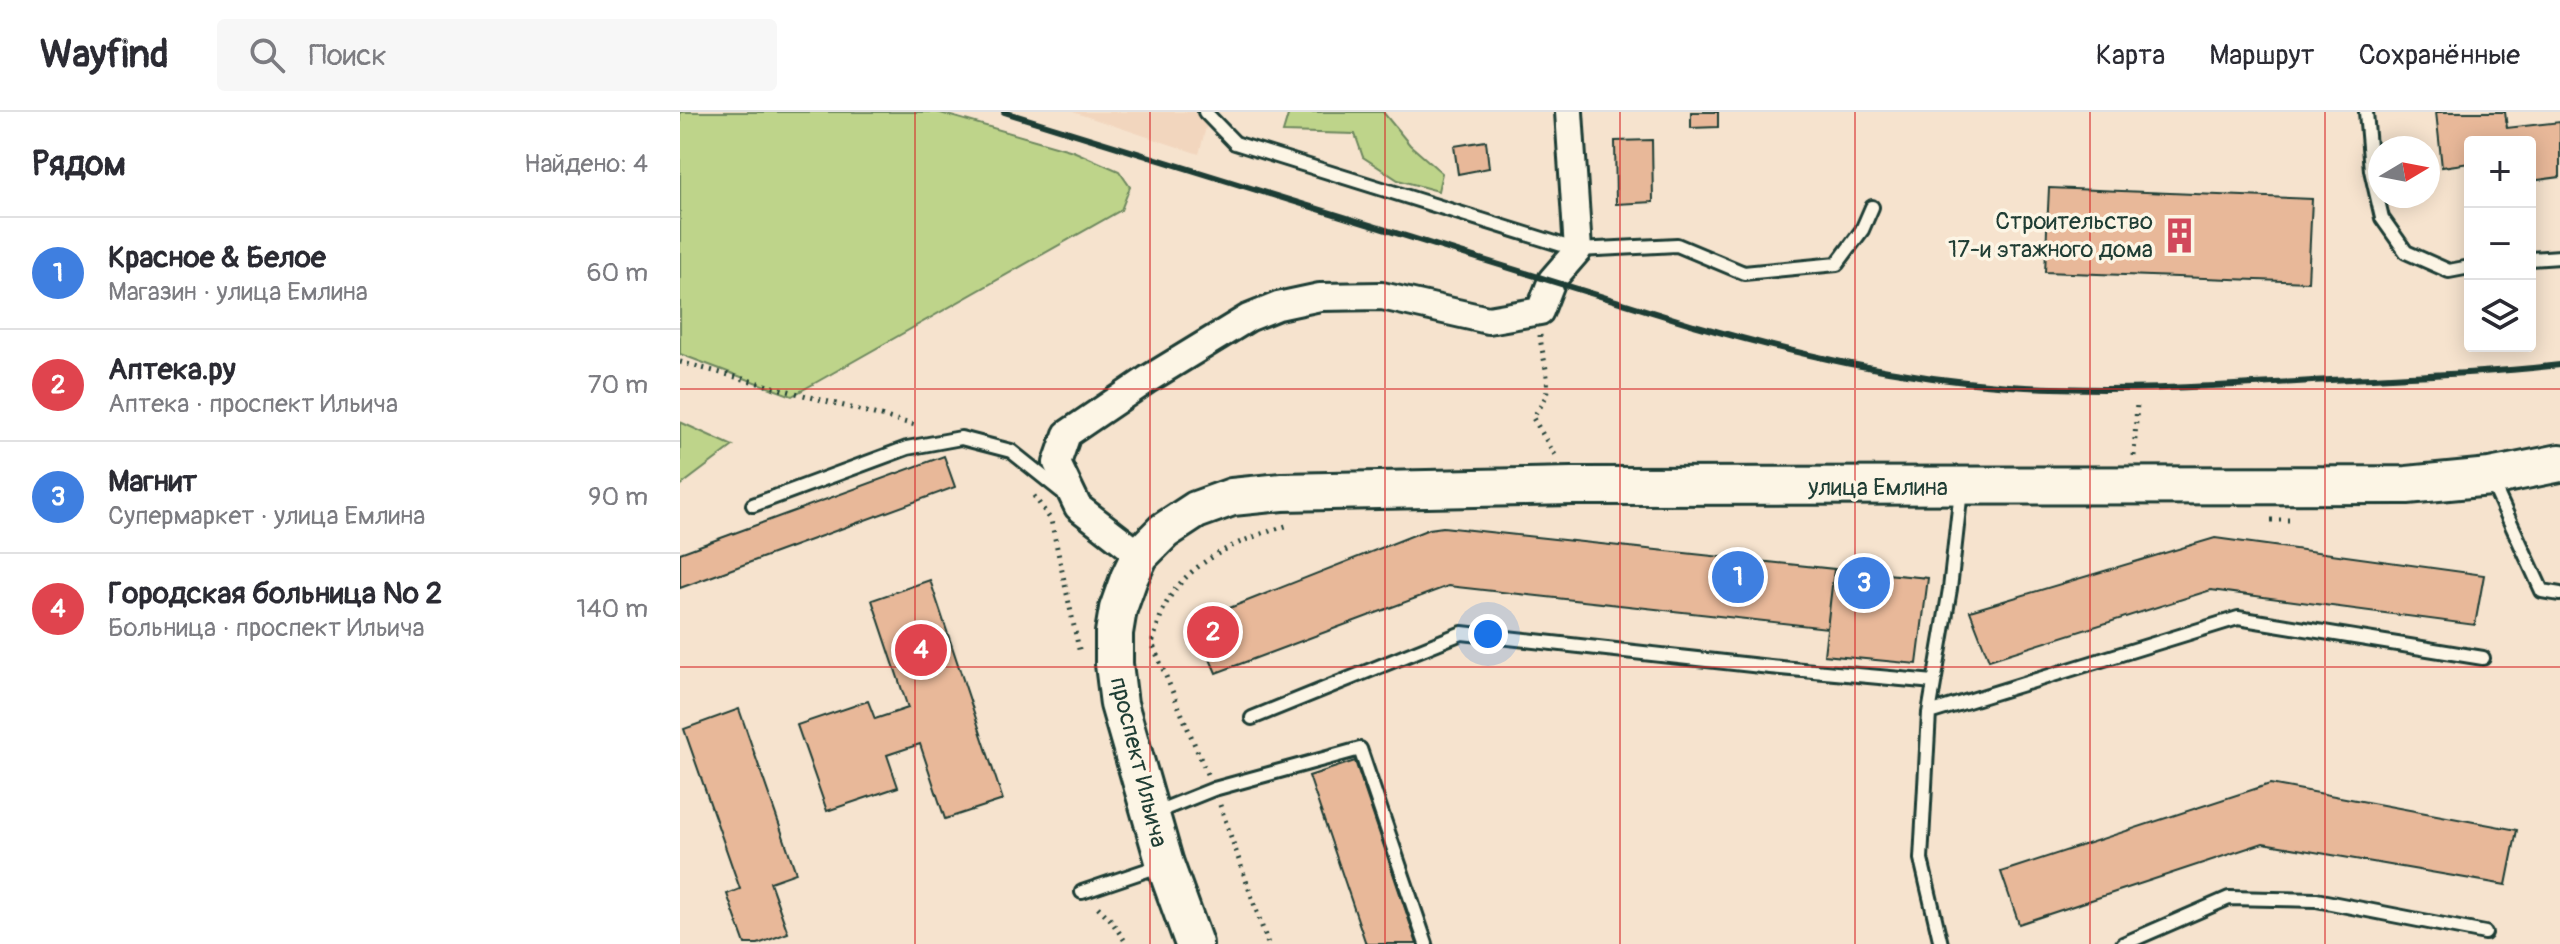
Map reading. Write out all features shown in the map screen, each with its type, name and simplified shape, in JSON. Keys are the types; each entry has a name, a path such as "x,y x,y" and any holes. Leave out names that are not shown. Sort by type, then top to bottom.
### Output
{"street":[{"path":"1140,555 1078,507 1057,463 1067,434 1148,379 1248,318 1278,306 1320,297 1382,296 1488,320 1540,311 1552,280 1578,250 1569,112"},
{"name":"улица Емлина","path":"1196,510 1232,497 1282,492 1572,486 2407,485 2490,477 2560,463"},
{"name":"проспект Ильича","path":"1194,944 1165,864 1119,704 1114,633 1118,609 1140,555 1164,531 1196,510"}],"lane":[{"path":"1205,112 1235,143 1578,250 1677,245 1744,273 1837,264 1862,230 1872,207"},
{"path":"2366,112 2371,170 2382,218 2406,252 2449,271 2464,268"},
{"path":"2536,259 2560,257"},
{"path":"753,505 907,448 961,438 1011,451 1050,480 1078,507"},
{"path":"2490,477 2542,591 2560,594"},
{"path":"1941,944 1921,859 1929,713 1950,589 1961,487"},
{"path":"1929,713 2238,618 2483,658"},
{"path":"1252,718 1462,633 1934,682"},
{"path":"1151,814 1214,789 1360,749 1426,944"},
{"path":"1082,892 1165,864"},
{"path":"2123,944 2229,898 2316,900 2485,933"}],"path":[{"path":"1540,311 1541,352 1547,383 1546,395 1533,418 1555,455"},
{"path":"680,362 961,438"},
{"path":"2134,444 2137,402"},
{"path":"1029,489 1051,520 1081,656"},
{"path":"1268,944 1214,789 1152,643 1167,602 1191,573 1236,543 1285,526"},
{"path":"1082,892 1110,919 1127,944"}],"shaded area":[{"path":"1073,112 1210,112 1199,154"}],"green space":[{"path":"680,112 937,112 1073,151 1119,171 1130,187 1121,210 792,396 680,354"},
{"path":"1289,112 1383,112 1410,145 1442,173 1438,191 1398,180 1363,157 1355,134 1283,132"},
{"path":"680,422 733,446 680,486"}],"building":[{"path":"1691,112 1718,112 1718,127 1691,128"},
{"path":"2436,112 2505,112 2507,128 2560,122 2560,177 2536,180 2536,136 2464,136 2464,164 2442,167"},
{"path":"1652,140 1653,202 1616,204 1615,141"},
{"path":"1486,141 1489,168 1458,174 1454,146"},
{"name":"Строительство 17-и этажного дома","path":"2049,188 2312,199 2308,282 2045,272"},
{"path":"944,456 955,487 680,588 680,553"},
{"path":"1443,527 1834,569 1827,628 1448,586 1216,673 1194,622 1429,529"},
{"path":"2215,538 2484,575 2475,625 2211,590 1989,660 1970,611"},
{"path":"1834,569 1928,578 1917,664 1824,655"},
{"path":"930,580 1003,800 945,819 920,744 887,755 898,787 827,811 797,725 868,701 875,719 908,708 872,600"},
{"path":"739,709 796,873 770,882 788,933 758,944 745,944 727,894 740,889 684,729"},
{"path":"1355,761 1417,944 1366,944 1309,776"},
{"path":"2270,784 2517,830 2506,885 2263,843 2019,924 2001,872"}],"railway":[{"path":"1004,112 1694,325 1772,346 1889,371 2009,386 2129,389 2503,371 2560,365"}],"place":[{"name":"Строительство 17-и этажного дома","path":"2179,235"},
{"name":"Красное & Белое","path":"1738,577"},
{"name":"Магнит","path":"1864,583"},
{"name":"Аптека.ру","path":"1213,632"},
{"name":"Городская больница № 2","path":"921,650"}]}
